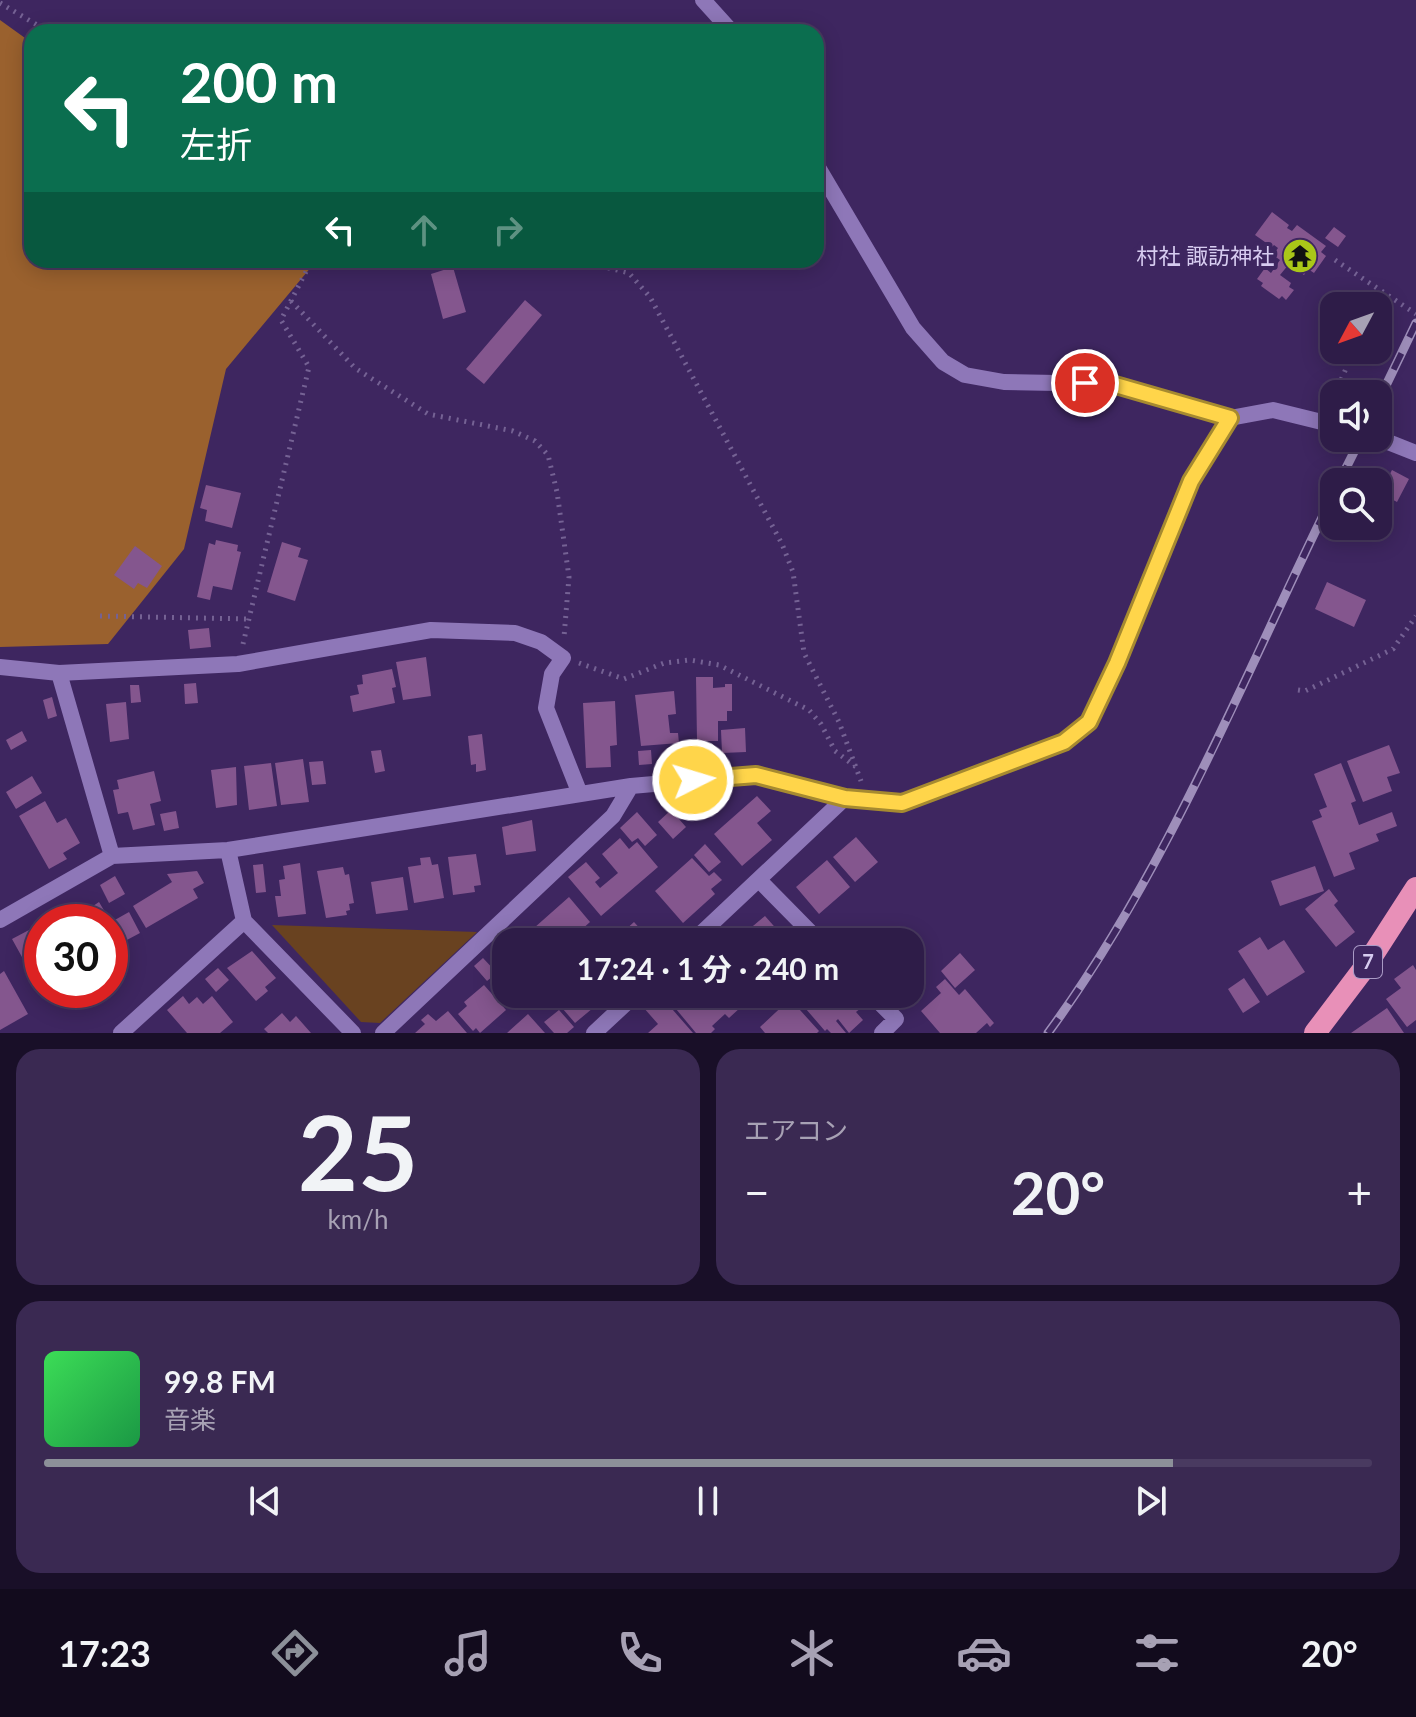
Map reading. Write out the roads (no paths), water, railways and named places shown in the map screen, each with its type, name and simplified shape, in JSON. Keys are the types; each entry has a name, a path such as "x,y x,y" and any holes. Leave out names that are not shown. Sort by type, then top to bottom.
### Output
{"highway":[{"name":"7","path":"1315,1033 1365,967 1416,888"}],"street":[{"path":"703,0 725,24"},
{"path":"824,178 913,328 943,362 965,375 1004,382 1112,384 1230,418 1273,410 1320,422"},
{"path":"0,920 112,856 228,850 631,786 756,775 845,798 902,803 1064,742 1089,722 1117,663 1191,481 1230,418"},
{"path":"1392,444 1416,453"},
{"path":"0,667 59,673 238,664 431,630 515,633 541,642 563,658 552,674 546,708 580,794"},
{"path":"59,673 112,856"},
{"path":"383,1033 613,816 631,786"},
{"path":"707,928 845,798"},
{"path":"228,850 244,921 353,1033"},
{"path":"759,880 806,928"},
{"path":"121,1033 244,921"},
{"path":"594,1033 621,1008"},
{"path":"882,1033 896,1019 885,1008"}],"railway":[{"path":"1389,380 1416,323"},
{"path":"1346,468 1354,452"},
{"path":"1048,1033 1091,970 1168,838 1320,522"}],"place":[{"name":"村社 諏訪神社","path":"1300,256"}]}
